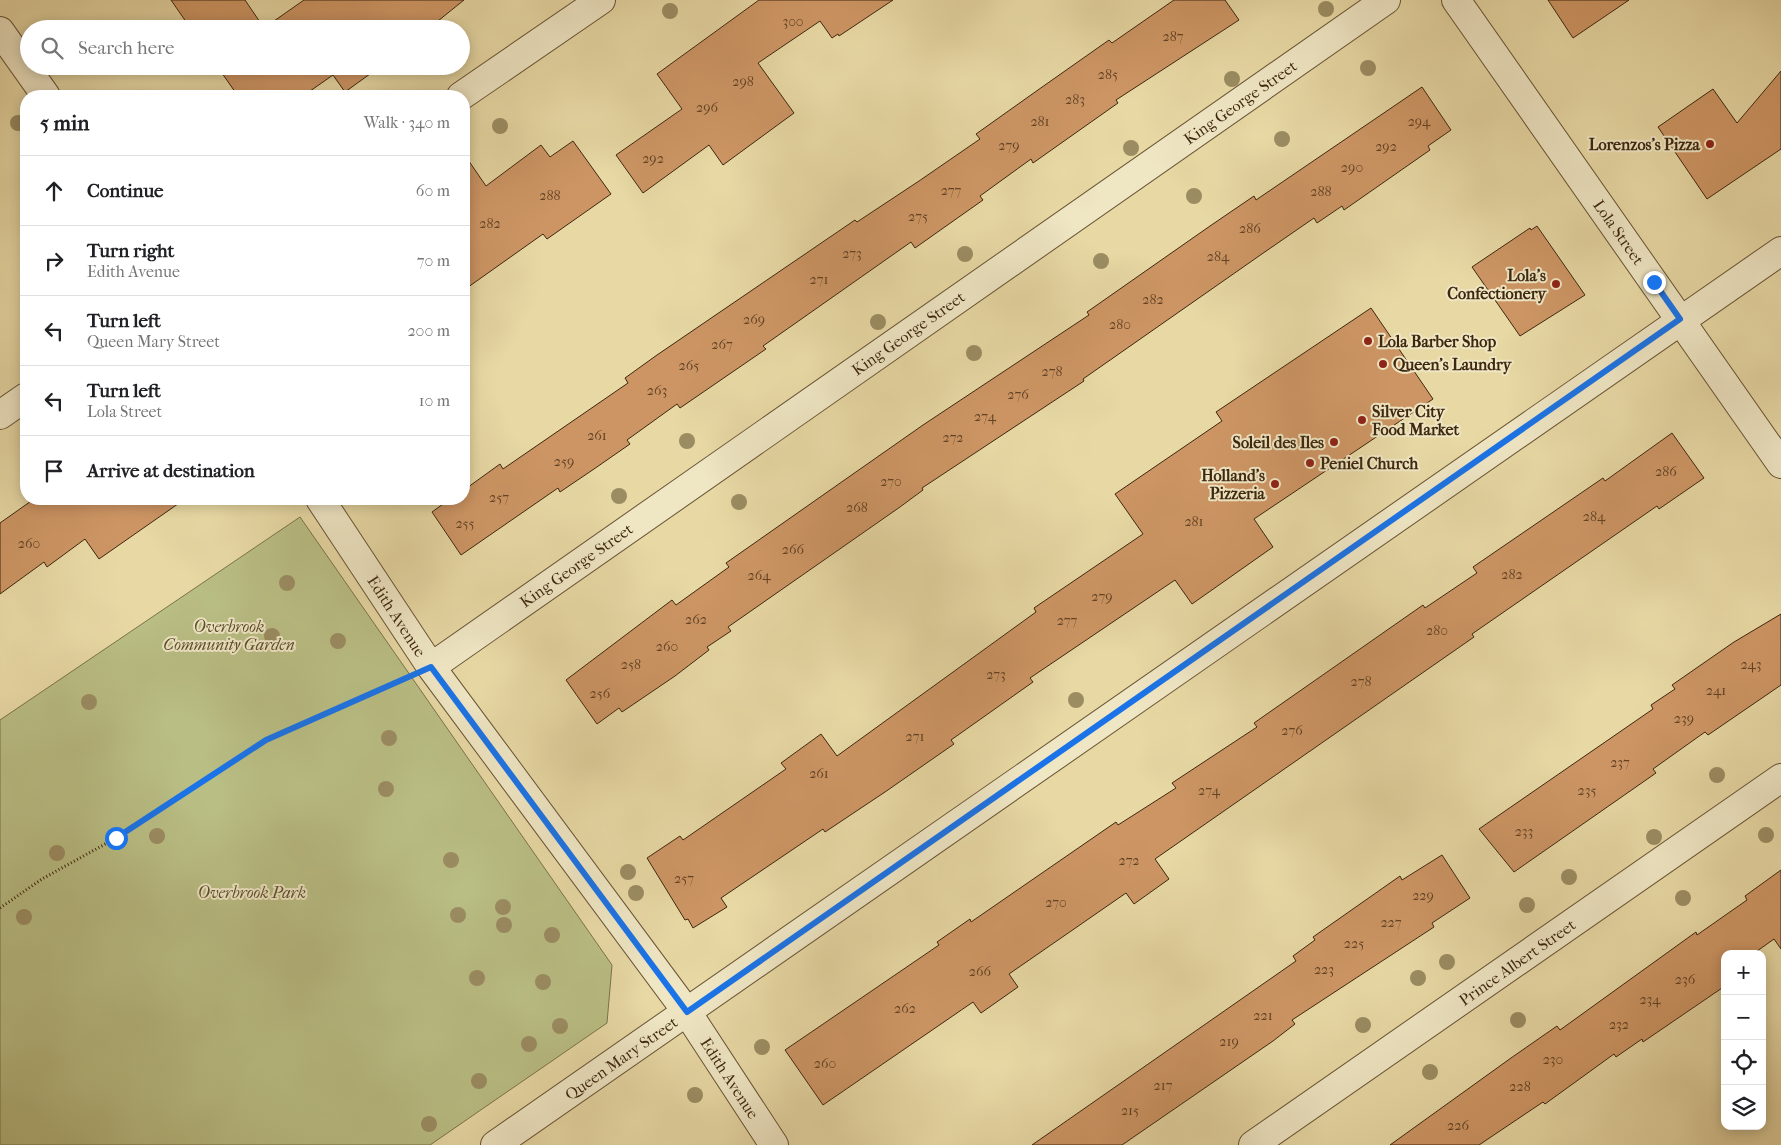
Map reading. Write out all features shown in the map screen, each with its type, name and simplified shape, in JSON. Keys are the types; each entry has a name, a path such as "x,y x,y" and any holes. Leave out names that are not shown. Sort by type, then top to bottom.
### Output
{"street":[{"path":"470,90 601,0"},
{"name":"King George Street","path":"431,667 1386,0"},
{"name":"Lola Street","path":"1456,0 1781,464"},
{"path":"0,31 20,59"},
{"path":"31,75 42,90"},
{"name":"Queen Mary Street","path":"496,1145 1680,319 1781,251"},
{"path":"0,415 20,401"},
{"name":"Edith Avenue","path":"324,505 431,667 687,1012 774,1145"},
{"name":"Prince Albert Street","path":"1253,1145 1781,778"}],"path":[{"path":"0,908 42,879 116,838 266,740 431,667"}],"green space":[{"name":"Overbrook Park","path":"300,517 612,965 607,1023 430,1145 0,1145 0,720"}],"building":[{"path":"171,0 245,0 259,20 185,20"},
{"path":"304,0 464,0 439,20 275,20"},
{"path":"759,0 893,0 839,36 838,34 832,38 820,21 758,63 794,113 723,165 709,145 643,193 616,155 682,109 657,74"},
{"path":"1174,0 1225,0 1239,20 1116,100 1118,103 1033,163 1031,159 980,196 983,200 915,248 911,242 763,346 766,349 680,408 677,404 627,440 630,444 594,469 560,492 558,488 461,555 432,512 442,505 470,505 470,486 500,464 503,469 628,383 625,378 657,355 855,220 857,222 919,181 980,139 976,134 1109,40 1112,43"},
{"path":"1548,0 1629,0 1573,38"},
{"name":"Lorenzos's Pizza","path":"1781,71 1781,149 1707,199 1658,127 1713,89 1737,123"},
{"path":"223,75 333,75 312,90 234,90"},
{"path":"333,75 369,75 348,90 344,90"},
{"path":"1422,87 1451,130 1428,146 1430,150 1344,210 1342,206 1317,223 1314,218 1083,379 1084,381 922,488 923,490 900,507 728,627 731,631 707,647 709,650 675,676 622,712 619,708 597,724 566,680 672,600 676,605 729,567 726,563 923,425 1089,315 1087,312 1210,226 1254,196 1256,200"},
{"path":"573,141 611,194 547,239 543,234 470,286 470,163 486,186 541,145 550,157"},
{"path":"1537,226 1585,295 1520,336 1472,267 1530,228 1531,230"},
{"path":"1371,308 1433,399 1254,519 1273,547 1192,604 1175,580 1030,678 1033,682 951,740 954,744 825,832 823,829 721,898 727,907 693,928 688,919 685,920 647,858 680,836 683,840 786,769 781,763 821,734 837,756 1036,612 1034,608 1143,534 1115,494 1222,421 1216,412"},
{"path":"1672,433 1704,478 1659,509 1657,506 1472,634 1474,637 1155,859 1169,879 1134,904 1126,893 1009,974 1018,987 981,1013 973,1002 823,1105 785,1050 939,945 937,942 970,919 971,922 1116,822 1118,825 1176,788 1172,783 1257,727 1254,723 1423,605 1425,608 1477,573 1473,567 1603,478 1605,481"},
{"path":"26,505 176,505 99,559 85,539 47,567 44,562 0,594 0,523"},
{"path":"1781,614 1781,685 1708,735 1705,732 1653,769 1656,773 1514,872 1479,829 1653,709 1651,705 1675,689 1672,685 1734,642"},
{"path":"1442,855 1470,898 1432,923 1434,927 1292,1020 1295,1024 1273,1041 1122,1145 1032,1145 1296,961 1293,956 1315,940 1313,937 1400,876 1402,880"},
{"path":"1781,870 1781,949 1774,939 1759,950 1721,950 1721,989 1643,1042 1642,1039 1616,1057 1614,1054 1545,1104 1543,1102 1479,1145 1390,1145 1557,1026 1560,1030 1696,932 1697,935 1747,900 1745,896"}],"place":[{"name":"Lorenzos's Pizza","path":"1710,144"},
{"name":"Lola's Confectionery","path":"1556,284"},
{"name":"Lola Barber Shop","path":"1368,341"},
{"name":"Queen's Laundry","path":"1383,364"},
{"name":"Silver City Food Market","path":"1362,420"},
{"name":"Soleil des Iles","path":"1334,442"},
{"name":"Peniel Church","path":"1310,463"},
{"name":"Holland's Pizzeria","path":"1275,484"}],"route":[{"path":"116,838 266,740 431,667 687,1012 1645,346 1680,319 1654,282"}],"park label":[{"name":"Overbrook Community Garden","path":"229,635"}]}
